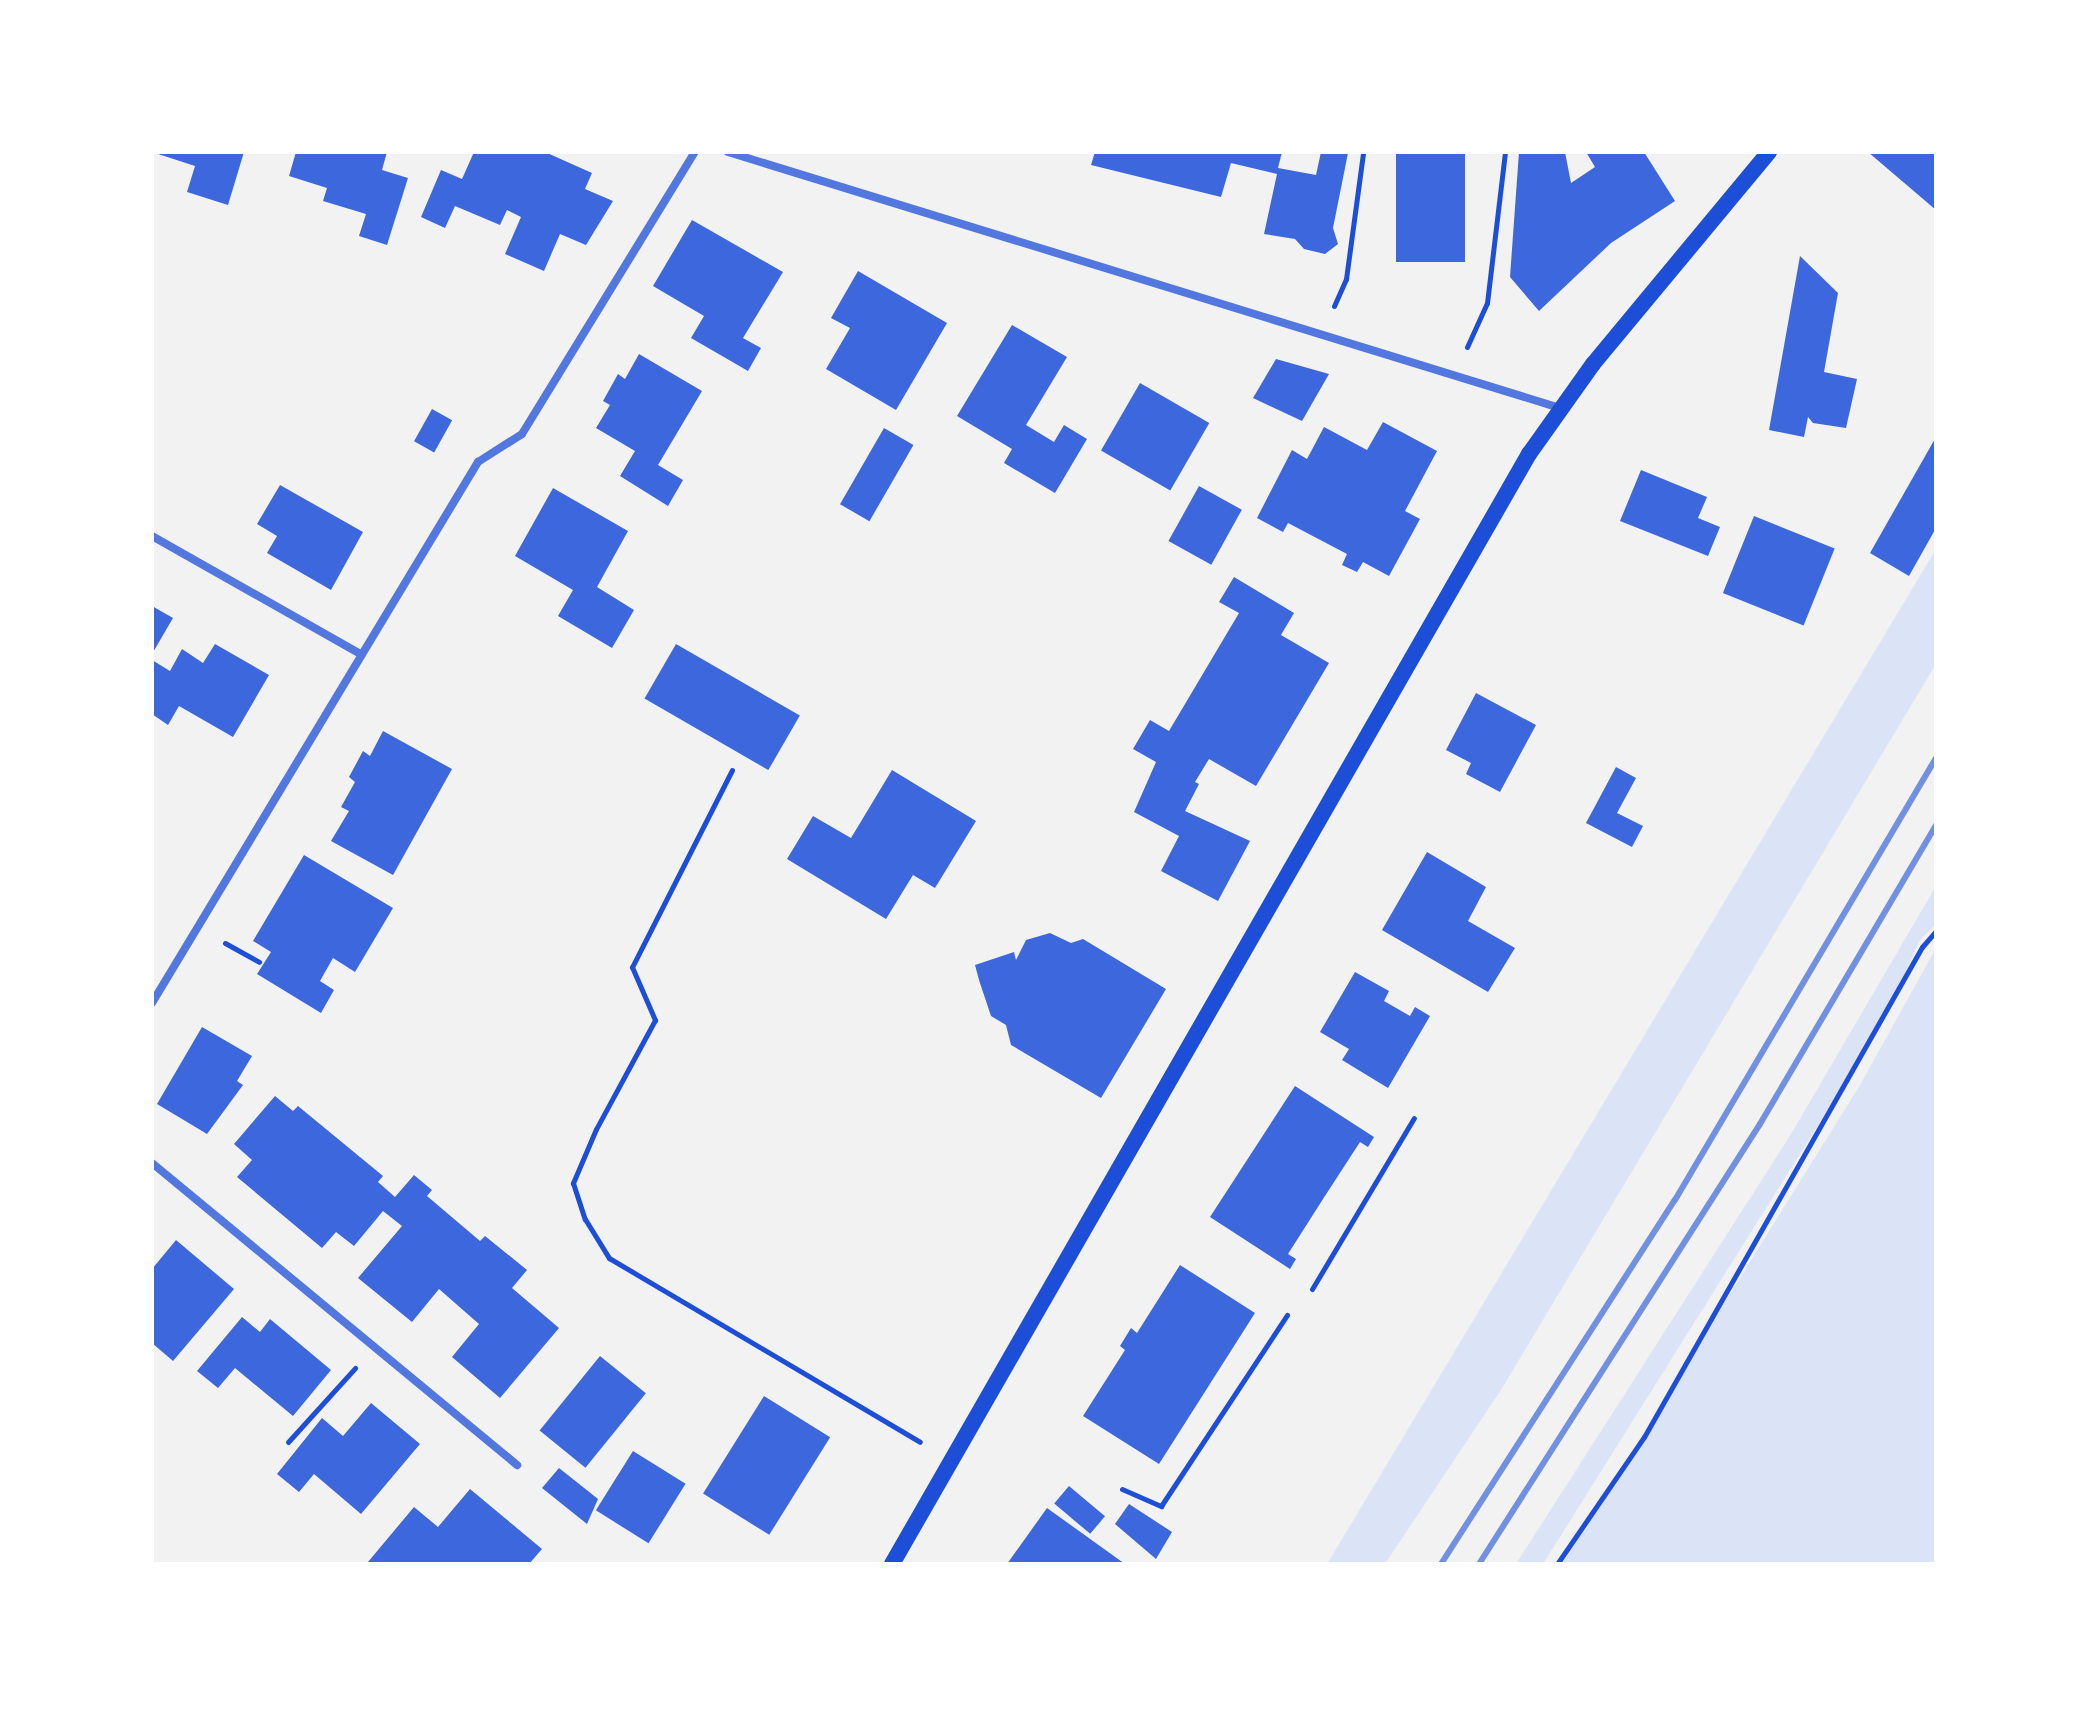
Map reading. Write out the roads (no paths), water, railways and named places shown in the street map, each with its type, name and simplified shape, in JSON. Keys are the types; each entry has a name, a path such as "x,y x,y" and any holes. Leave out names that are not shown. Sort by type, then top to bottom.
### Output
{"main road":[{"path":"892,1564 1521,467 1560,408 1769,152"}],"street":[{"path":"152,1003 478,462 522,434 695,152"},
{"path":"728,152 1456,373 1560,408"},
{"path":"152,536 362,655"},
{"path":"152,1163 517,1465"}],"railway":[{"path":"1441,1564 1675,1200 1936,758"},
{"path":"1479,1564 1760,1124 1936,825"}]}
